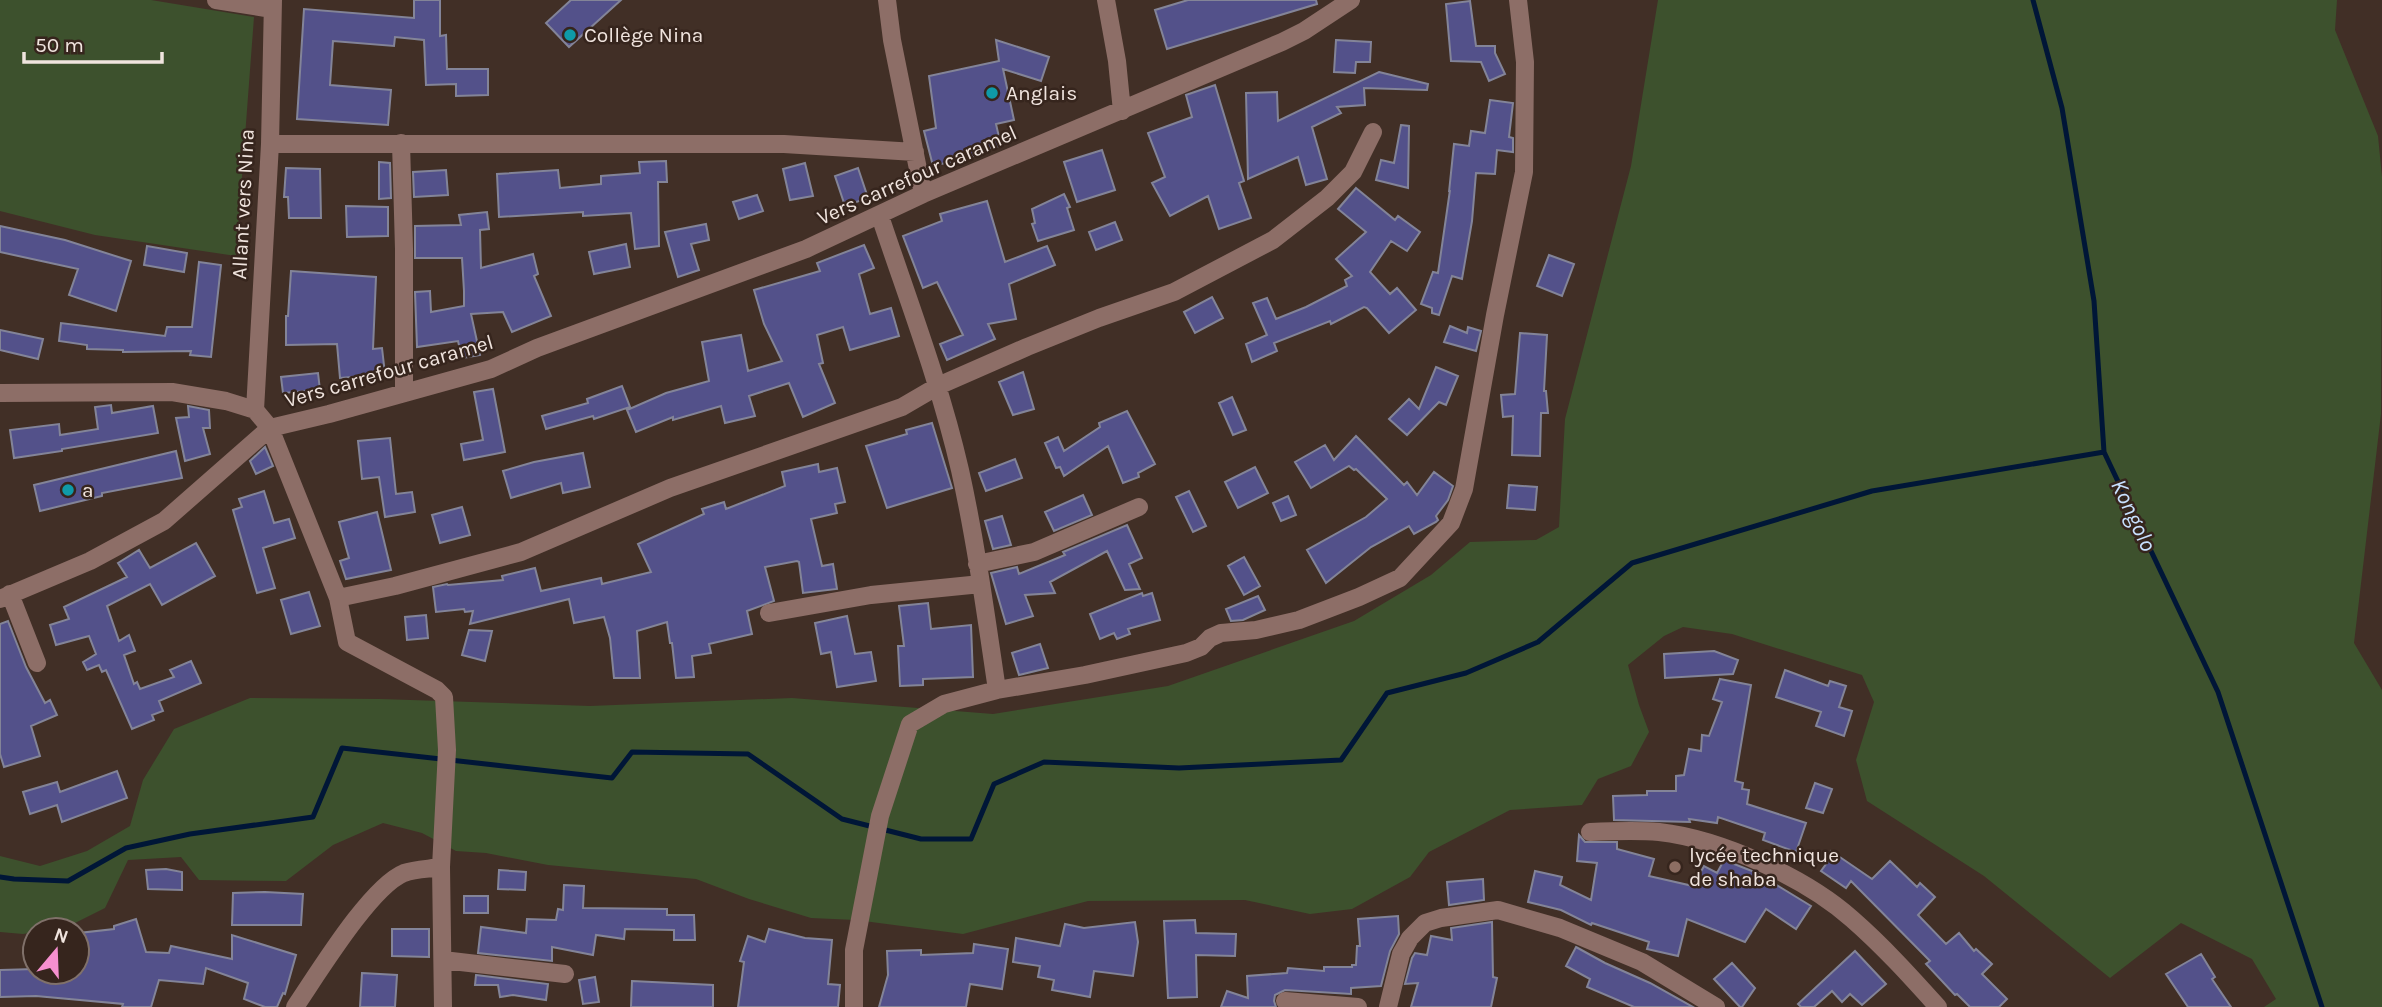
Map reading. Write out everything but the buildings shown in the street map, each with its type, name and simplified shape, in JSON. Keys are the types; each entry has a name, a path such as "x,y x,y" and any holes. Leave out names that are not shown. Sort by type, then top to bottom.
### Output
{"street":[{"path":"216,0 272,4"},
{"path":"887,0 892,40 923,194"},
{"path":"1106,0 1117,61 1122,111"},
{"name":"Vers carrefour caramel","path":"441,867 447,750 444,697 437,690 347,642 338,598 270,428 491,369 550,343 806,249 923,194 1282,42 1304,31 1350,0"},
{"path":"854,1007 854,950 877,830 910,724 944,704 997,690 1085,675 1186,653 1201,647 1210,638 1221,633 1256,630 1311,615 1400,578 1451,523 1464,489 1524,172 1525,62 1518,0"},
{"name":"Allant vers Nina","path":"255,410 270,144 272,4"},
{"path":"338,598 395,586 521,552 670,488 902,407 938,386 1099,318 1174,292 1273,240 1326,198 1353,172 1373,132"},
{"path":"270,144 784,144 915,152"},
{"path":"401,144 404,392"},
{"path":"880,216 938,386 960,470 997,690"},
{"path":"0,393 172,392 226,401 255,410 270,428 164,521 90,561 5,596 37,663"},
{"path":"977,564 1034,552 1139,507"},
{"path":"769,613 871,595 981,584"},
{"path":"1590,832 1661,832 1707,842 1801,881 1851,918 1910,975 1938,1007"},
{"path":"295,1007 372,897 390,881 404,874 441,867 443,1007"},
{"path":"1388,1007 1401,954 1410,938 1424,923 1497,910 1560,928 1643,962 1716,1007"},
{"path":"443,960 565,974"},
{"path":"1285,1001 1358,1007"}],"green space":[{"path":"0,0 151,0 254,17 236,256 95,235 0,211"},
{"path":"1658,0 2337,0 2335,30 2378,136 2382,177 2381,414 2354,643 2382,690 2382,1007 2264,1007 2276,999 2252,959 2181,923 2110,978 1984,876 1867,801 1856,760 1874,702 1862,675 1732,634 1683,627 1664,636 1628,665 1649,732 1631,766 1598,779 1582,805 1510,810 1429,852 1410,877 1352,909 1310,914 1245,900 1088,901 963,934 856,920 811,918 696,879 548,865 486,853 456,851 422,833 383,823 333,845 286,881 199,880 181,857 128,860 105,908 89,916 21,916 21,934 0,932 0,856 40,866 87,851 130,826 143,780 174,729 250,698 590,706 792,698 993,714 1168,686 1354,621 1431,575 1470,542 1536,540 1559,527 1565,419 1631,166"}],"waterway":[{"name":"Kongolo","path":"2033,0 2062,108 2094,301 2104,452 2218,692 2322,1007"},
{"path":"0,877 68,881 126,848 190,834 313,817 342,748 612,778 632,752 748,754 842,819 921,839 971,839 994,784 1044,762 1179,768 1341,760 1387,693 1466,673 1538,642 1632,563 1872,491 2104,452"}],"place":[{"name":"Collège Nina","path":"570,35"},
{"name":"Anglais","path":"992,93"},
{"name":"a","path":"68,490"},
{"name":"lycée technique de shaba","path":"1675,867"}]}
